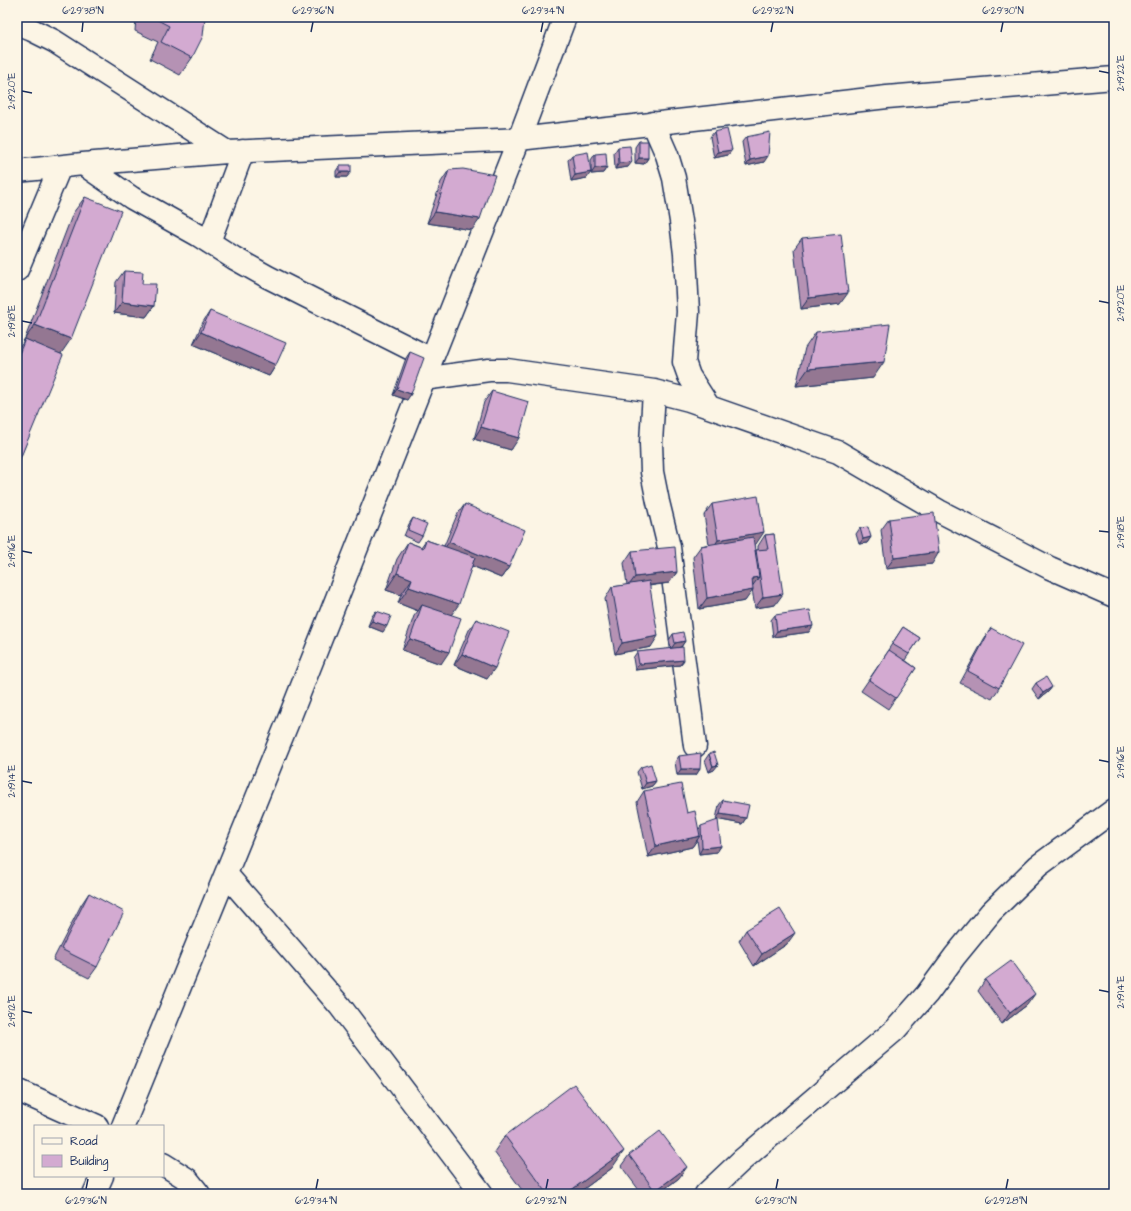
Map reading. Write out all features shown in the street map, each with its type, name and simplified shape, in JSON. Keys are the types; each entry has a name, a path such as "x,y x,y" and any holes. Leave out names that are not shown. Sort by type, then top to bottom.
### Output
{"street":[{"path":"123,1125 290,717 519,139 565,17"},
{"path":"17,24 54,41 235,151"},
{"path":"17,171 235,151 519,139 887,97 1114,78"},
{"path":"653,123 667,155 674,178 681,221 685,254 688,312 684,362 689,376 709,407"},
{"path":"209,242 235,151"},
{"path":"83,164 132,198 234,258 268,277 431,359"},
{"path":"17,270 60,167"},
{"path":"423,379 489,370 507,370 654,391 689,400 838,452 939,511 1050,568 1114,596"},
{"path":"654,391 651,443 652,472 669,547 695,746"},
{"path":"720,1190 753,1151 895,1030 927,994 955,956 991,912 1038,866 1114,810"},
{"path":"226,874 340,1006 482,1194"},
{"path":"17,1090 95,1125"},
{"path":"164,1165 187,1179 199,1194"},
{"path":"94,1194 102,1177"}],"building":[{"path":"152,17 205,17 203,36 192,58 161,42 169,26"},
{"path":"727,129 732,150 718,152 714,132"},
{"path":"770,132 768,156 750,160 746,137"},
{"path":"639,141 648,141 648,158 639,158"},
{"path":"630,146 632,162 619,163 618,147"},
{"path":"588,152 591,172 575,175 572,155"},
{"path":"606,153 607,167 595,168 595,154"},
{"path":"340,165 351,165 351,172 340,172"},
{"path":"463,169 495,175 480,219 435,212 449,170"},
{"path":"85,197 121,211 71,339 35,325"},
{"path":"841,234 848,293 809,298 802,238"},
{"path":"124,271 143,272 142,284 156,284 154,306 122,302"},
{"path":"210,311 286,343 276,365 201,332"},
{"path":"890,324 884,362 808,369 816,332"},
{"path":"25,339 63,355 17,466 17,359"},
{"path":"410,352 424,358 411,394 397,389"},
{"path":"492,391 529,402 519,438 481,427"},
{"path":"758,496 764,532 718,540 712,504"},
{"path":"465,504 525,530 509,567 449,542"},
{"path":"934,513 939,552 894,558 889,519"},
{"path":"413,518 427,524 422,536 408,530"},
{"path":"868,527 871,537 863,539 860,528"},
{"path":"774,534 783,594 763,597 756,550 768,549 765,535"},
{"path":"753,537 759,577 752,578 753,590 707,598 701,546"},
{"path":"426,540 475,557 459,604 409,587 412,579 397,573 408,542 423,548"},
{"path":"675,547 677,572 635,577 632,551"},
{"path":"649,581 658,636 622,643 612,587"},
{"path":"422,605 461,618 449,652 410,639"},
{"path":"810,610 813,626 777,631 775,615"},
{"path":"376,611 391,616 387,626 372,621"},
{"path":"476,619 509,632 495,668 462,654"},
{"path":"903,627 920,638 909,654 892,644"},
{"path":"991,628 1022,645 999,688 968,671"},
{"path":"683,632 685,641 675,643 673,634"},
{"path":"683,647 684,660 639,664 637,652"},
{"path":"889,650 916,668 896,698 869,680"},
{"path":"1046,677 1052,687 1043,693 1036,683"},
{"path":"714,752 718,765 713,766 709,754"},
{"path":"701,753 700,769 681,769 679,756"},
{"path":"651,764 656,781 646,783 641,767"},
{"path":"681,784 687,813 695,811 700,836 656,846 644,791"},
{"path":"723,800 749,805 746,818 720,814"},
{"path":"718,820 721,846 702,848 701,826"},
{"path":"89,893 124,912 97,967 61,949"},
{"path":"780,909 795,933 762,954 746,930"},
{"path":"1011,961 1035,994 1010,1013 985,980"},
{"path":"574,1084 624,1151 566,1194 548,1194 505,1136"},
{"path":"660,1131 687,1167 655,1191 629,1155"}]}
